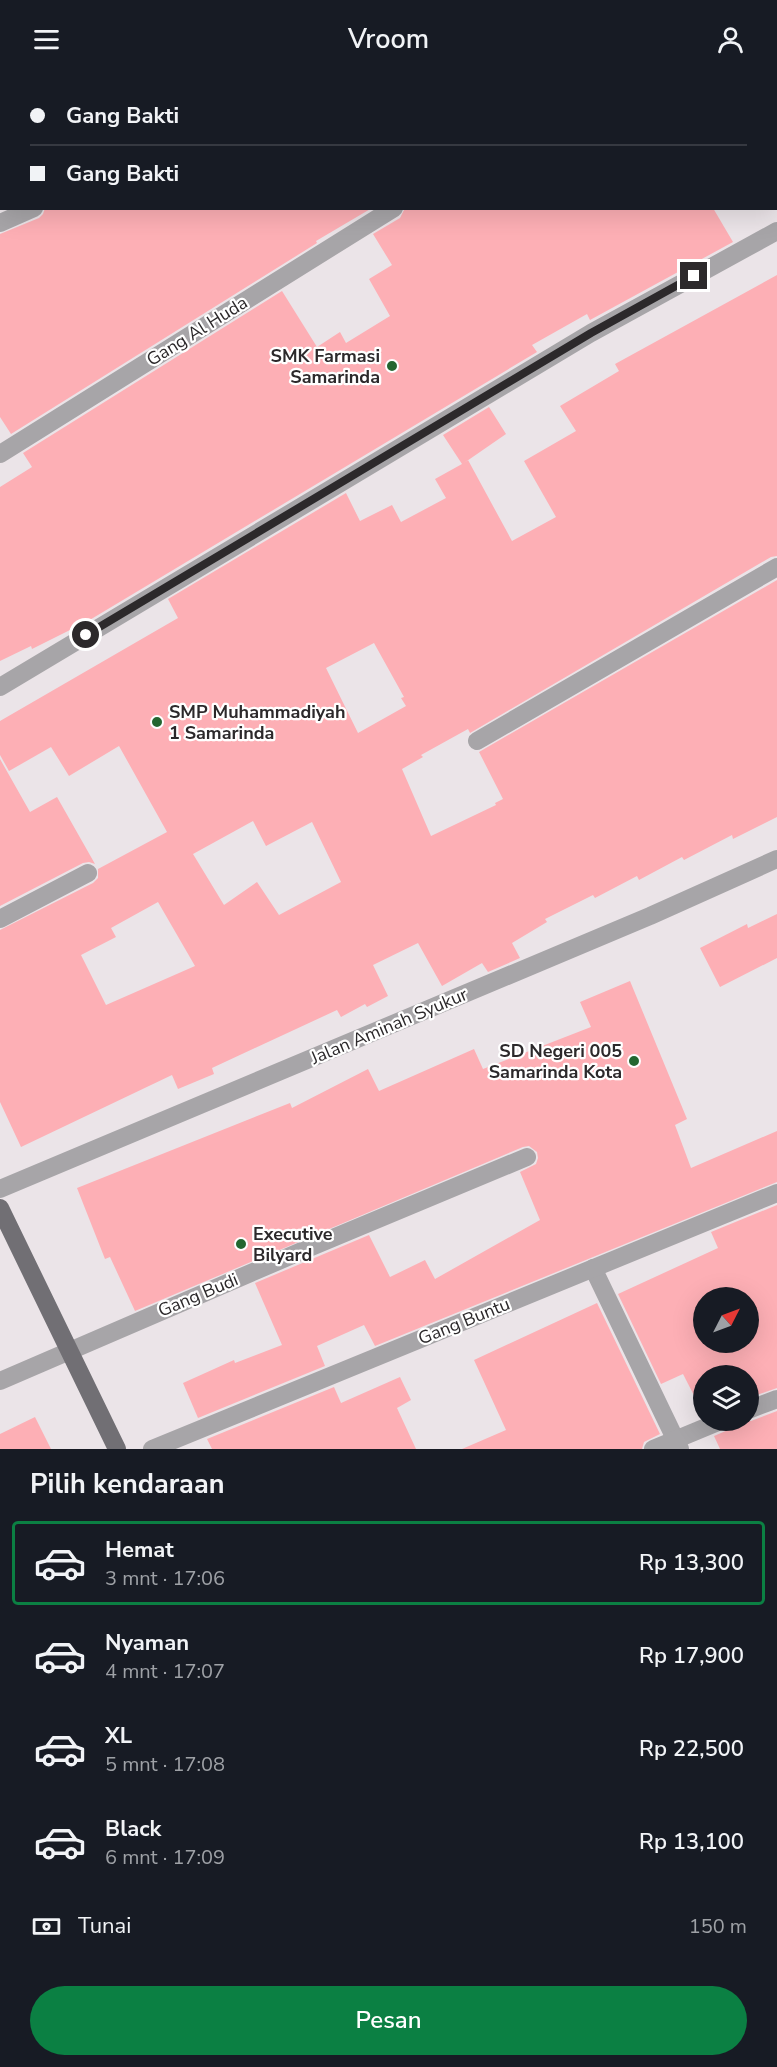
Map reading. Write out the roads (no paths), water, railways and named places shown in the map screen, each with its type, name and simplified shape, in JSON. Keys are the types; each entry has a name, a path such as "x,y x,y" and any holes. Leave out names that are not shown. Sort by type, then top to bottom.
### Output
{"main road":[{"path":"2,1215 117,1449"}],"street":[{"path":"0,223 29,210"},
{"name":"Gang Al Huda","path":"0,454 391,210"},
{"path":"0,687 591,333 777,231"},
{"path":"477,741 777,567"},
{"name":"Jalan Aminah Syukur","path":"0,1189 650,916 777,859"},
{"path":"0,919 88,873"},
{"name":"Gang Budi","path":"0,1381 527,1157"},
{"name":"Gang Buntu","path":"152,1449 777,1193"},
{"path":"593,1268 678,1444"},
{"path":"759,1406 777,1399"},
{"path":"653,1449 678,1444 702,1431"}],"place":[{"name":"SMK Farmasi Samarinda","path":"392,366"},
{"name":"SMP Muhammadiyah 1 Samarinda","path":"157,722"},
{"name":"SD Negeri 005 Samarinda Kota","path":"634,1061"},
{"name":"Executive Bilyard","path":"241,1244"}]}
